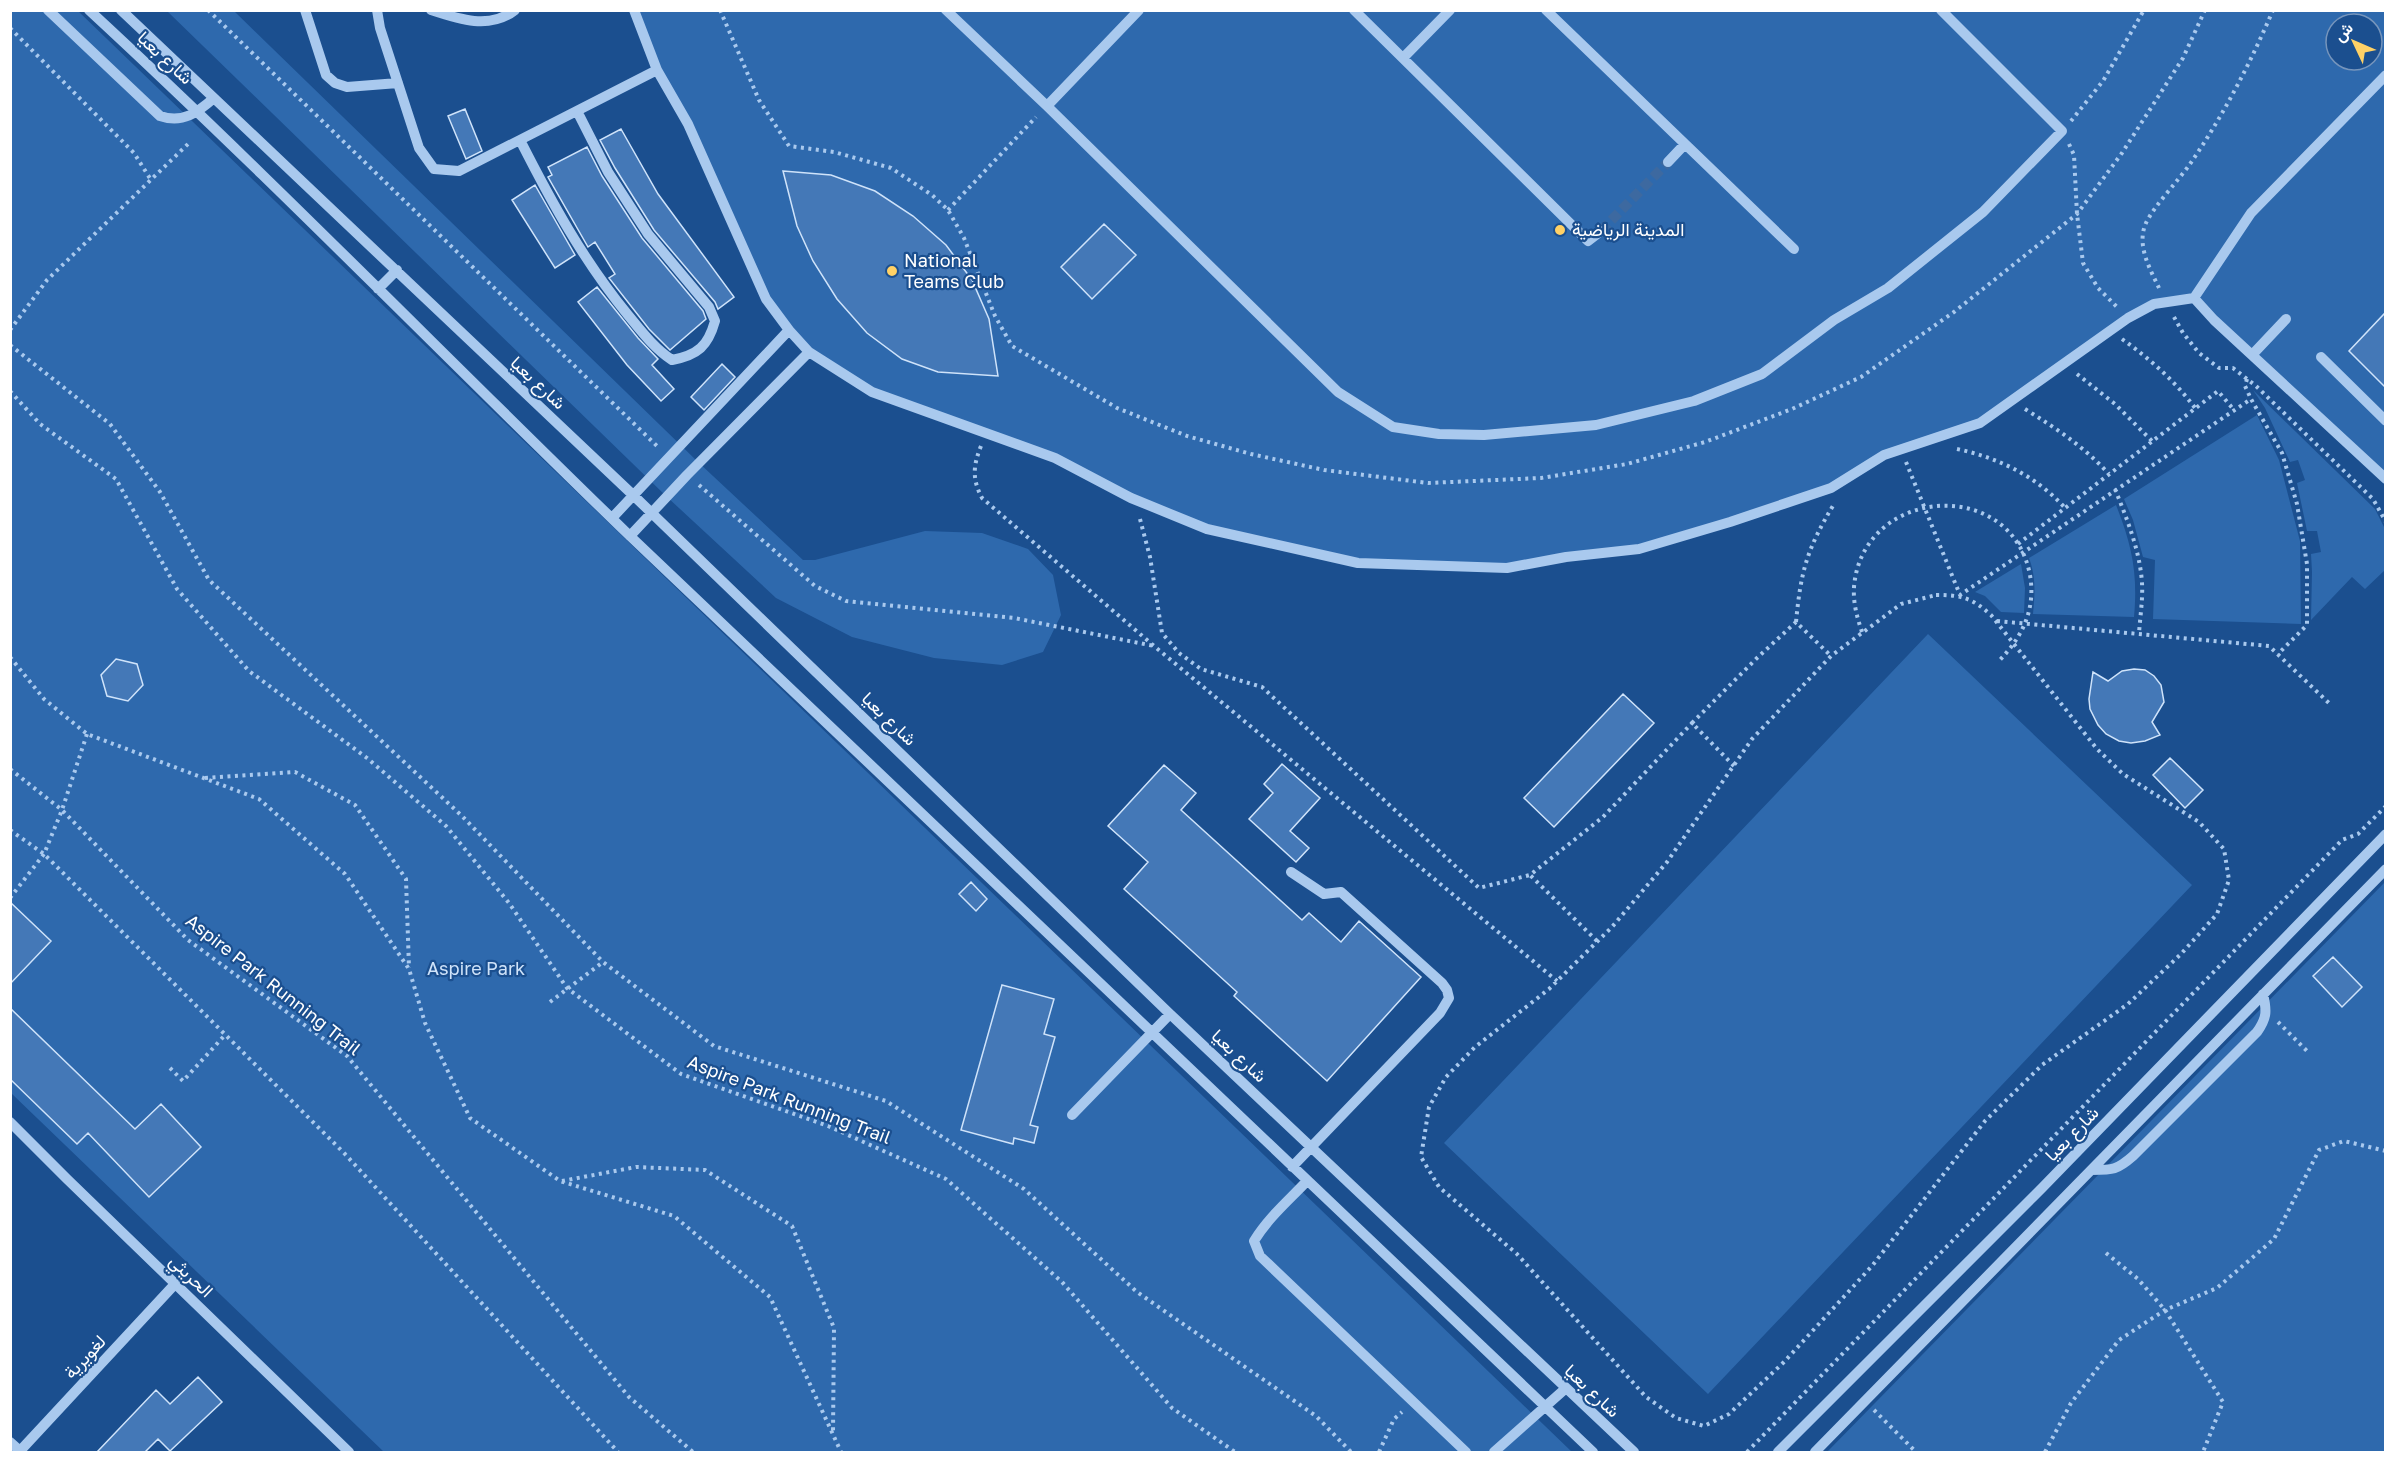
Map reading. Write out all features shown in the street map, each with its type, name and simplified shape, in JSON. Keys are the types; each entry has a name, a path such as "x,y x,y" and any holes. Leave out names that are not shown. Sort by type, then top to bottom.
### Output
{"street":[{"path":"48,10 160,116 175,119 199,112 214,98"},
{"name":"شارع بعيا","path":"89,10 199,112 630,536 1306,1182 1593,1452"},
{"name":"شارع بعيا","path":"121,10 652,513 1170,1014 1634,1452"},
{"path":"305,10 326,75 335,83 347,87 398,83"},
{"path":"377,10 380,28 418,148 434,169 459,171 657,70"},
{"path":"431,10 467,22 505,18 515,10"},
{"path":"634,10 657,70 688,124 766,298 789,330 809,352 872,392 1055,458 1131,498 1207,529 1358,563 1507,568 1566,557 1639,549 1831,488 1884,455 1980,423 2128,318 2154,304 2194,298"},
{"path":"946,10 1047,105 1338,392 1393,427 1439,434 1484,435 1596,425 1694,400 1762,374 1834,320 1888,288 1983,212 2062,131 1941,10"},
{"path":"1047,105 1140,10"},
{"path":"1354,10 1588,241 1600,231"},
{"path":"1403,58 1450,10"},
{"path":"1546,10 1794,249"},
{"path":"2194,298 2251,213 2385,75"},
{"path":"520,140 554,206 599,279 657,350 672,360 691,356 710,339 716,321 709,307 648,234 608,172 578,111"},
{"path":"1668,162 1685,144"},
{"path":"378,289 397,270"},
{"path":"2194,298 2214,320 2385,479"},
{"path":"2252,355 2286,319"},
{"path":"612,518 789,330"},
{"path":"630,536 809,352"},
{"path":"2321,357 2385,421"},
{"name":"شارع بعيا","path":"1778,1452 2042,1188 2385,834"},
{"path":"1815,1452 2385,869"},
{"path":"1291,872 1324,894 1341,892 1442,983 1449,998 1440,1013 1292,1167"},
{"path":"2092,1170 2112,1170 2121,1167 2256,1032 2264,1023 2268,1012 2263,994"},
{"path":"1072,1116 1170,1014"},
{"name":"الحريثي","path":"10,1122 349,1452"},
{"path":"1306,1182 1261,1229 1254,1241 1260,1256 1466,1452"},
{"name":"لغويرية","path":"20,1452 175,1284"},
{"path":"1494,1452 1565,1389"},
{"path":"10,1442 20,1452"}],"path":[{"path":"208,10 668,457"},
{"path":"720,10 759,100 789,146 834,152 891,168 932,195 948,210 964,238 995,316 1012,346 1064,379 1117,408 1187,436 1324,470 1428,483 1541,478 1627,464 1705,442 1792,409 1861,377 1954,312 2077,213 2122,153 2183,58 2205,10"},
{"path":"2128,318 2098,288 2084,263 2077,213 2074,155 2062,131 2103,81 2144,10"},
{"path":"2273,10 2250,63 2191,162 2146,224 2143,245 2145,258 2183,333 2199,353 2219,368 2233,368 2247,379 2373,500 2385,522"},
{"path":"10,28 134,153 151,180"},
{"path":"948,210 1047,105"},
{"path":"10,330 47,280 188,144"},
{"path":"2110,330 2152,362 2182,391 2195,408"},
{"path":"10,345 110,424 160,492 209,580 462,816 603,962 714,1046 886,1101 1024,1189 1137,1292 1316,1416 1351,1452"},
{"path":"2062,365 2087,381 2115,404 2152,441"},
{"path":"2247,379 2245,386 2251,399 2282,453 2297,504 2307,564 2307,625 2278,654"},
{"name":"Aspire Park Running Trail","path":"10,391 40,423 116,479 177,589 249,671 367,758 446,826 509,903 567,988 681,1074 828,1126 946,1179 1062,1282 1172,1408 1235,1452"},
{"path":"2018,544 2218,391 2234,410"},
{"path":"1960,595 2251,399"},
{"path":"2009,403 2065,434 2109,474"},
{"path":"987,435 974,466 974,483 982,498 1154,646 1557,981"},
{"path":"1924,442 1975,453 2015,468 2036,481 2065,508"},
{"path":"1901,449 1960,595"},
{"path":"687,475 815,586 832,596 846,601 870,604 1014,618 1154,646"},
{"path":"2115,489 2132,534 2138,559 2142,584 2139,634"},
{"path":"1131,498 1141,521 1150,557 1162,633 1179,653 1201,669 1262,687 1479,888 1530,875 1603,817 1692,723 1796,622 1802,573 1808,552 1839,496"},
{"path":"1862,632 1855,610 1854,587 1859,565 1869,545 1884,527 1902,514 1924,506 1947,504 1970,508 1991,518 2009,532 2023,551 2028,563 2032,589 2025,624 2015,645 1999,661"},
{"path":"1936,595 1960,595 1977,602 1996,621 2097,749 2123,774 2199,822 2224,849 2229,880 2217,914 2181,954 2128,1004 2042,1065 1985,1121 1872,1266 1784,1362 1729,1414 1704,1426 1676,1418 1646,1397 1517,1254 1439,1187 1421,1158 1429,1107 1446,1077 1475,1047 1557,981 1612,927 1667,862 1752,739 1831,656 1901,604 1936,595"},
{"path":"1996,621 2269,646 2331,705"},
{"path":"1796,622 1831,656"},
{"path":"10,657 44,699 87,734 259,799 345,874 410,969"},
{"path":"1692,723 1734,766"},
{"path":"10,897 44,854 62,810 87,734"},
{"name":"Aspire Park Running Trail","path":"10,769 62,810 188,940 347,1056 628,1397 693,1452"},
{"path":"204,778 295,771 355,805 406,879 410,969 425,1023 470,1118 560,1181 674,1216 770,1297 841,1452"},
{"path":"1747,1452 2342,840 2358,834 2385,806"},
{"path":"10,830 44,854 345,1155 618,1452"},
{"path":"1530,875 1598,941"},
{"path":"550,1002 603,962"},
{"path":"2268,1012 2307,1051"},
{"path":"170,1068 183,1081 225,1035"},
{"path":"2045,1452 2071,1403 2119,1340 2165,1310 2217,1288 2274,1239 2319,1150 2344,1141 2385,1151"},
{"path":"560,1181 636,1167 705,1170 792,1226 834,1328 833,1437"},
{"path":"2106,1253 2138,1279 2165,1310 2223,1402 2203,1452"},
{"path":"1379,1452 1394,1419 1413,1401"},
{"path":"1865,1402 1914,1450"}],"green space":[{"name":"Aspire Park","path":"10,11 78,11 1572,1452 384,1452 11,1093"},
{"path":"167,11 234,11 698,462 803,560 815,560 925,531 982,533 1028,549 1053,575 1061,615 1043,652 1002,665 934,658 852,637 776,598 666,496"},
{"name":"المدينة الرياضية","path":"634,11 2385,11 2385,479 2194,298 2154,304 1980,423 1884,455 1831,488 1639,549 1507,568 1358,563 1207,529 1055,458 872,392 809,352 766,299"},
{"path":"2253,390 2375,509 2385,529 2385,570 2365,589 2352,577 2311,620 2311,554 2321,552 2317,531 2307,531 2297,483 2305,480 2298,460 2290,462 2265,408"},
{"path":"2257,415 2279,460 2300,541 2301,624 2153,619 2155,560 2143,557 2133,520 2124,499"},
{"path":"2116,505 2132,560 2135,587 2134,617 2033,614 2034,585 2029,558"},
{"path":"2021,564 2025,588 2024,613 2001,612 1985,596 1975,592"},
{"path":"1928,634 2192,885 1708,1394 1444,1143"},
{"path":"2385,882 2385,1452 1827,1452"}],"building":[{"path":"465,109 482,151 466,159 448,116"},
{"path":"621,129 658,194 734,297 718,309 715,302 654,230 615,168 600,140"},
{"path":"587,147 602,176 642,238 703,311 706,319 670,350 649,329 609,278 615,274 595,242 588,247 548,177 552,175 548,167"},
{"name":"National Teams Club","path":"783,171 831,175 875,191 913,216 946,245 972,280 989,319 998,376 938,372 902,359 867,333 837,299 813,261 797,226"},
{"path":"535,185 575,255 555,268 512,200"},
{"path":"1104,224 1136,255 1092,299 1061,267"},
{"path":"597,287 658,359 652,365 674,389 661,401 627,365 578,302"},
{"path":"2385,313 2385,387 2349,351"},
{"path":"722,364 735,377 704,410 691,397"},
{"path":"116,659 137,664 143,685 128,701 107,696 101,675"},
{"path":"2145,670 2154,676 2161,685 2164,702 2152,722 2160,735 2131,743 2119,741 2106,734 2098,725 2090,709 2089,699 2093,672 2108,681 2122,671"},
{"path":"1623,694 1654,723 1554,827 1524,798"},
{"path":"2170,758 2203,790 2185,808 2153,775"},
{"path":"1282,764 1320,798 1290,831 1309,848 1296,862 1249,819 1273,793 1264,784"},
{"path":"1164,765 1196,793 1181,810 1302,920 1309,913 1341,942 1359,921 1421,977 1327,1081 1234,996 1237,992 1124,889 1148,862 1108,826"},
{"path":"971,882 987,899 976,911 959,894"},
{"path":"10,902 51,941 10,984"},
{"path":"2333,957 2362,987 2342,1007 2313,976"},
{"path":"1002,985 1054,999 1044,1034 1055,1037 1030,1125 1038,1127 1034,1143 1014,1138 1013,1144 961,1130"},
{"path":"10,1008 135,1129 161,1104 201,1147 149,1197 88,1133 77,1144 10,1079"},
{"path":"198,1377 222,1402 170,1451 158,1439 145,1452 97,1452 156,1390 170,1404"}],"tunnel":[{"path":"1601,231 1668,162"}],"place":[{"name":"المدينة الرياضية","path":"1560,230"},
{"name":"National Teams Club","path":"892,271"}]}
